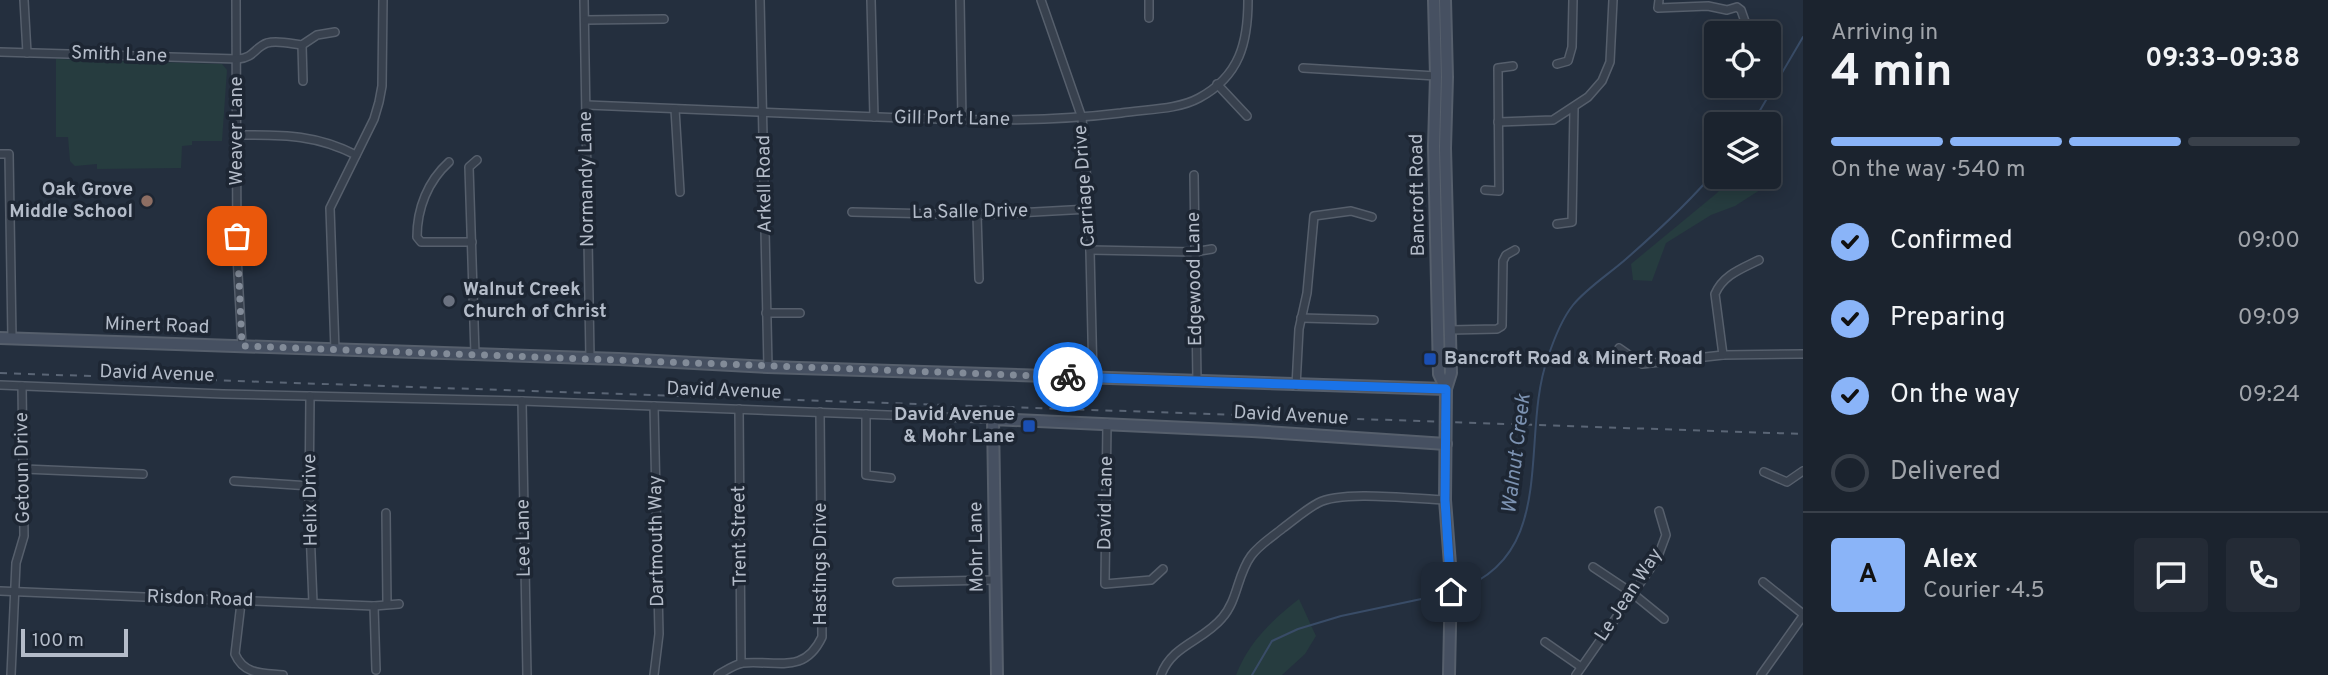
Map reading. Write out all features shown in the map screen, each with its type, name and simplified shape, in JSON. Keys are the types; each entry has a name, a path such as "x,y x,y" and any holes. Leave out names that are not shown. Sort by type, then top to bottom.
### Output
{"street":[{"path":"24,0 27,53"},
{"name":"Weaver Lane","path":"236,0 237,256 242,346"},
{"path":"335,350 330,208 379,103 382,86 383,0"},
{"name":"Normandy Lane","path":"584,0 590,358"},
{"name":"Arkell Road","path":"760,0 768,367"},
{"path":"871,0 874,117"},
{"path":"960,0 962,120"},
{"name":"Carriage Drive","path":"1041,0 1082,118 1090,250 1093,378"},
{"path":"1149,0 1150,18"},
{"name":"Gill Port Lane","path":"587,105 962,120 1082,118 1185,103 1198,99 1217,85 1233,68 1245,42 1248,0"},
{"name":"Bancroft Road","path":"1434,0 1439,374 1446,389"},
{"name":"Bancroft Road","path":"1445,0 1445,148 1451,373 1446,389 1445,500 1451,577 1449,675"},
{"path":"1557,64 1568,61 1572,47 1573,0"},
{"path":"1498,122 1553,120 1574,108 1602,81 1610,62 1613,0"},
{"path":"1658,0 1658,8 1708,3 1727,10 1737,7 1741,9 1745,21"},
{"path":"585,20 664,19"},
{"path":"238,60 252,56 265,44 280,42 302,45 317,35 335,32"},
{"path":"302,45 303,82"},
{"name":"Smith Lane","path":"0,52 238,60"},
{"path":"1485,190 1499,191 1498,68 1513,66"},
{"path":"1303,68 1436,76"},
{"path":"1217,85 1247,116"},
{"path":"1557,224 1572,222 1574,108"},
{"path":"675,109 680,192"},
{"path":"237,135 309,137 328,142 356,155"},
{"path":"0,154 9,154 12,338"},
{"path":"475,354 469,167 477,160"},
{"path":"449,162 438,172 423,198 417,220 417,237 421,242 471,242"},
{"name":"Edgewood Lane","path":"1194,176 1197,382"},
{"name":"La Salle Drive","path":"852,212 977,215 1088,209"},
{"path":"1296,386 1301,318 1307,293 1314,215 1351,211 1372,217"},
{"path":"977,215 979,279"},
{"path":"1090,250 1212,249"},
{"path":"1450,330 1497,329 1502,326 1503,261 1506,255 1515,250"},
{"path":"1723,355 1715,294 1724,279 1759,260"},
{"path":"766,313 800,313"},
{"path":"1301,318 1374,320"},
{"name":"Minert Road","path":"0,338 1296,386 1446,389"},
{"path":"1619,348 1642,364 1723,355 1803,354"},
{"name":"David Avenue","path":"0,385 1107,423 1446,444"},
{"name":"Getoun Drive","path":"10,675 16,563 24,536 22,386"},
{"name":"Helix Drive","path":"310,396 313,603"},
{"name":"Lee Lane","path":"522,401 527,675"},
{"name":"Dartmouth Way","path":"654,406 659,634 654,675"},
{"name":"Trent Street","path":"739,409 741,663"},
{"name":"Hastings Drive","path":"741,663 790,666 816,652 822,637 820,412"},
{"path":"866,414 866,475 891,478"},
{"name":"Mohr Lane","path":"993,419 998,675"},
{"name":"David Lane","path":"1107,423 1105,584 1151,580 1163,569"},
{"path":"24,469 143,474"},
{"path":"1764,472 1787,482 1803,471"},
{"path":"234,481 310,486"},
{"path":"1161,675 1167,661 1177,650 1220,621 1235,600 1244,568 1260,546 1319,502 1356,497 1445,500"},
{"name":"Le Jean Way","path":"1576,675 1657,559 1666,536 1659,511"},
{"path":"386,513 387,604"},
{"path":"1593,568 1632,593 1664,619"},
{"path":"897,582 995,580"},
{"path":"1761,675 1803,615 1763,582"},
{"name":"Risdon Road","path":"0,591 241,603 252,601 374,606 399,604"},
{"path":"241,603 235,654 238,662 243,668 256,674 283,675"},
{"path":"374,606 376,670"},
{"path":"1545,642 1581,667"},
{"path":"718,675 741,663"}],"green space":[{"path":"56,59 222,64 227,70 222,141 192,141 192,145 182,146 181,168 97,169 97,164 75,166 70,161 68,137 56,137"},
{"path":"1721,189 1761,189 1735,206 1711,215 1666,243 1652,281 1633,280 1631,264"},
{"path":"1299,599 1316,636 1305,654 1282,675 1236,675 1247,653 1262,633"}],"waterway":[{"name":"Walnut Creek","path":"1759,112 1803,37"},
{"name":"Walnut Creek","path":"1457,590 1489,573 1511,550 1523,522 1530,490 1540,389 1550,350 1565,317 1591,287 1662,227 1704,184"},
{"name":"Walnut Creek","path":"1252,675 1272,641 1298,629 1341,616 1445,594"}],"railway":[{"path":"0,373 1803,434"}],"way so far":[{"path":"237,236 242,346 619,359 688,365 1068,377"}],"place":[{"name":"Oak Grove Middle School","path":"147,201"},
{"name":"Walnut Creek Church of Christ","path":"449,301"},
{"name":"Bancroft Road & Minert Road","path":"1430,359"},
{"name":"David Avenue & Mohr Lane","path":"1029,426"}],"route":[{"path":"1068,377 1446,389 1445,500 1451,592"}]}
